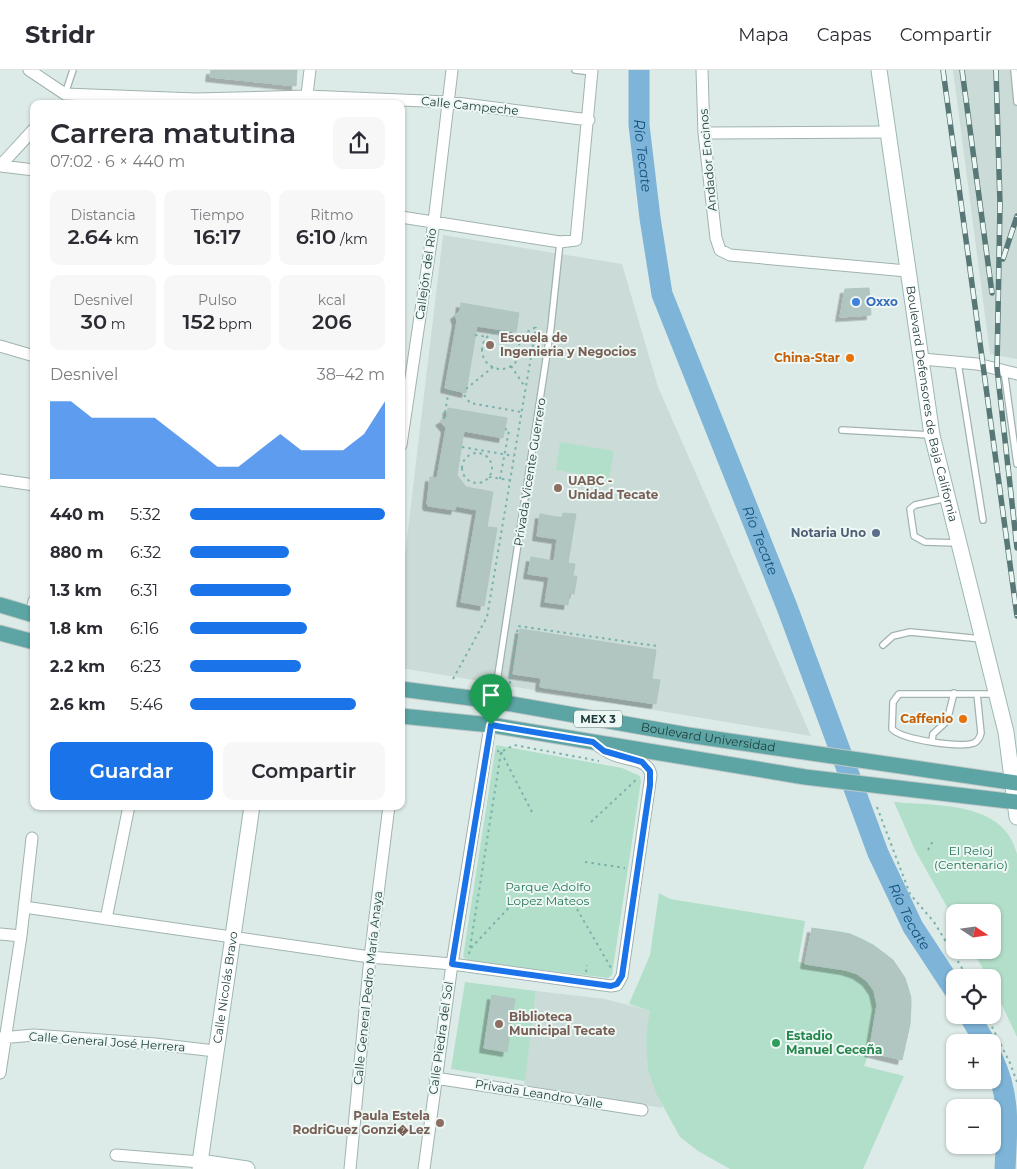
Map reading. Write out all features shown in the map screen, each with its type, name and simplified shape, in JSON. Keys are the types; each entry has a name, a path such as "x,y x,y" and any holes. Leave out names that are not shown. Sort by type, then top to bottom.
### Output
{"main road":[{"name":"Boulevard Defensores de Baja California","path":"879,70 932,435 1011,753 1017,817"},
{"path":"0,605 30,610"},
{"path":"0,633 30,641"},
{"name":"Boulevard Universidad","path":"405,690 494,701 794,751 1015,783"},
{"name":"Boulevard Universidad","path":"405,716 491,725 805,777 1016,802"},
{"name":"Boulevard Defensores de Baja California","path":"1006,732 1017,746"},
{"name":"Calle Nicolás Bravo","path":"199,1165 251,810"},
{"path":"199,1165 247,1169"}],"street":[{"path":"28,70 64,94 59,100"},
{"path":"306,100 310,70"},
{"name":"Callejón del Río","path":"405,418 434,222 452,70"},
{"name":"Andador Encinos","path":"702,70 704,133 716,238 720,250 730,254 907,271"},
{"path":"405,218 560,242 576,240 589,120 592,71"},
{"name":"Calle Campeche","path":"64,94 177,100"},
{"name":"Calle Campeche","path":"405,101 448,102 589,120"},
{"path":"704,133 888,132"},
{"path":"0,166 30,133"},
{"path":"0,166 30,170"},
{"path":"0,346 30,355"},
{"path":"922,359 977,364 1017,374"},
{"path":"0,480 30,484"},
{"name":"Calle Piedra del Sol","path":"424,1169 452,964 494,701"},
{"path":"24,907 370,957 452,964 611,986 617,984 622,976 647,765 604,751 593,742"},
{"path":"106,919 128,810"},
{"name":"Calle General Pedro María Anaya","path":"350,1169 370,957 388,810"},
{"path":"0,1073 3,1038 21,936 32,838"},
{"path":"0,934 21,936"},
{"name":"Calle General José Herrera","path":"3,1038 34,1035 155,1044 215,1051"},
{"name":"Privada Leandro Valle","path":"435,1078 642,1110"},
{"path":"116,1155 199,1165"}],"lane":[{"path":"64,94 73,70"},
{"path":"575,70 592,71"},
{"path":"1014,70 1017,102"},
{"name":"Privada Vicente Guerrero","path":"494,701 546,366 560,242"},
{"path":"958,363 983,520"},
{"path":"1004,370 1017,464"},
{"path":"842,430 932,435"},
{"path":"948,498 915,505 910,509 914,536 925,542 958,543"},
{"path":"883,645 893,636 910,632 982,640"},
{"path":"977,694 981,733 979,739 973,743 932,741 904,737 892,729 895,697 899,694 917,692 997,694"},
{"path":"932,741 933,734 947,721 954,693"}],"path":[{"path":"453,679 486,617 536,327 516,338"},
{"path":"476,335 488,337 499,332 511,334 516,338 520,350 516,362 505,369 488,364 482,353 488,337"},
{"path":"511,366 526,387"},
{"path":"466,389 493,367"},
{"path":"444,419 449,389"},
{"path":"464,394 470,404 521,412"},
{"path":"500,479 509,430 505,429"},
{"path":"462,447 481,452 514,456"},
{"path":"481,452 471,454 464,460 464,475 476,483 489,477 510,481"},
{"path":"481,452 491,463 489,477"},
{"path":"509,691 518,626 657,646"},
{"path":"487,749 501,752 514,745 599,761"},
{"path":"501,752 532,812"},
{"path":"468,966 501,752"},
{"path":"591,822 645,776 634,770"},
{"path":"877,807 910,894 934,922 963,969"},
{"path":"928,850 933,841"},
{"path":"585,862 626,868"},
{"path":"470,949 517,899"},
{"path":"577,909 611,968"},
{"path":"990,1024 1010,1063 1017,1082"}],"shaded area":[{"path":"953,70 1017,70 1017,359 990,354"},
{"name":"UABC - Unidad Tecate","path":"443,235 622,264 658,387 811,736 405,669 405,555"},
{"path":"536,991 605,999 651,1011 646,1034 648,1070 663,1108 524,1085"}],"green space":[{"path":"560,442 614,451 609,479 556,470"},
{"name":"Parque Adolfo Lopez Mateos","path":"496,745 622,768 640,776 641,781 612,975 608,978 469,961 463,957"},
{"name":"El Reloj (Centenario)","path":"894,802 949,806 984,815 998,824 1010,837 1017,854 1017,1037 1001,1003 1001,969 983,969 977,959 1001,959 1001,904 946,905 915,850"},
{"name":"Estadio Manuel Ceceña","path":"659,893 670,899 805,921 798,962 805,963 812,928 842,932 861,938 890,958 898,967 909,987 911,999 909,1030 902,1060 869,1053 864,1066 904,1076 863,1169 730,1169 698,1151 680,1137 657,1095 648,1070 646,1034 650,1011 629,1004 650,955"},
{"path":"465,982 536,991 525,1081 451,1069"}],"building":[{"path":"211,70 297,70 296,86 210,77"},
{"name":"Oxxo","path":"869,288 871,315 840,317 845,289"},
{"path":"461,303 519,313 516,332 477,326 466,393 445,388 457,321 455,315 460,311"},
{"path":"448,408 507,418 503,438 464,431 457,475 466,487 493,492 487,527 497,528 484,606 461,602 477,510 456,506 455,510 428,506 427,503 430,477 437,478 446,428 440,421 447,417"},
{"path":"563,513 576,514 568,563 575,564 573,576 577,576 574,594 569,593 568,605 545,602 549,577 528,574 531,557 554,561 557,539 537,536 540,514 562,518"},
{"path":"520,629 656,650 652,679 660,680 656,704 540,687 541,678 513,674"},
{"path":"812,928 850,934 873,945 893,960 905,978 911,998 910,1024 902,1060 869,1052 877,1005 874,991 867,981 857,974 845,970 805,964"},
{"name":"Biblioteca Municipal Tecate","path":"492,995 515,999 507,1052 484,1048"}],"waterway":[{"name":"Río Tecate","path":"639,70 639,125 650,218 662,294 787,607 878,853 913,927 946,977"},
{"name":"Río Tecate","path":"974,1024 980,1034"},
{"name":"Río Tecate","path":"1001,1082 1005,1099 1007,1126 1005,1169"}],"railway":[{"path":"943,70 1017,616"},
{"path":"962,70 992,293"},
{"path":"996,70 1000,204 997,368 1017,548"},
{"path":"1003,259 1017,216"}],"place":[{"name":"Oxxo","path":"856,302"},
{"name":"Escuela de Ingenieria y Negocios","path":"490,345"},
{"name":"China-Star","path":"850,358"},
{"name":"UABC - Unidad Tecate","path":"558,488"},
{"name":"Notaria Uno","path":"876,533"},
{"name":"Caffenio","path":"963,719"},
{"name":"Biblioteca Municipal Tecate","path":"499,1024"},
{"name":"Estadio Manuel Ceceña","path":"776,1043"},
{"name":"Paula Estela RodriGuez Gonzi�Lez","path":"440,1123"}],"route":[{"path":"491,725 593,742 604,751 617,757 642,762 647,765 650,771 650,785 622,976 617,984 611,986 452,964 491,725"}]}
